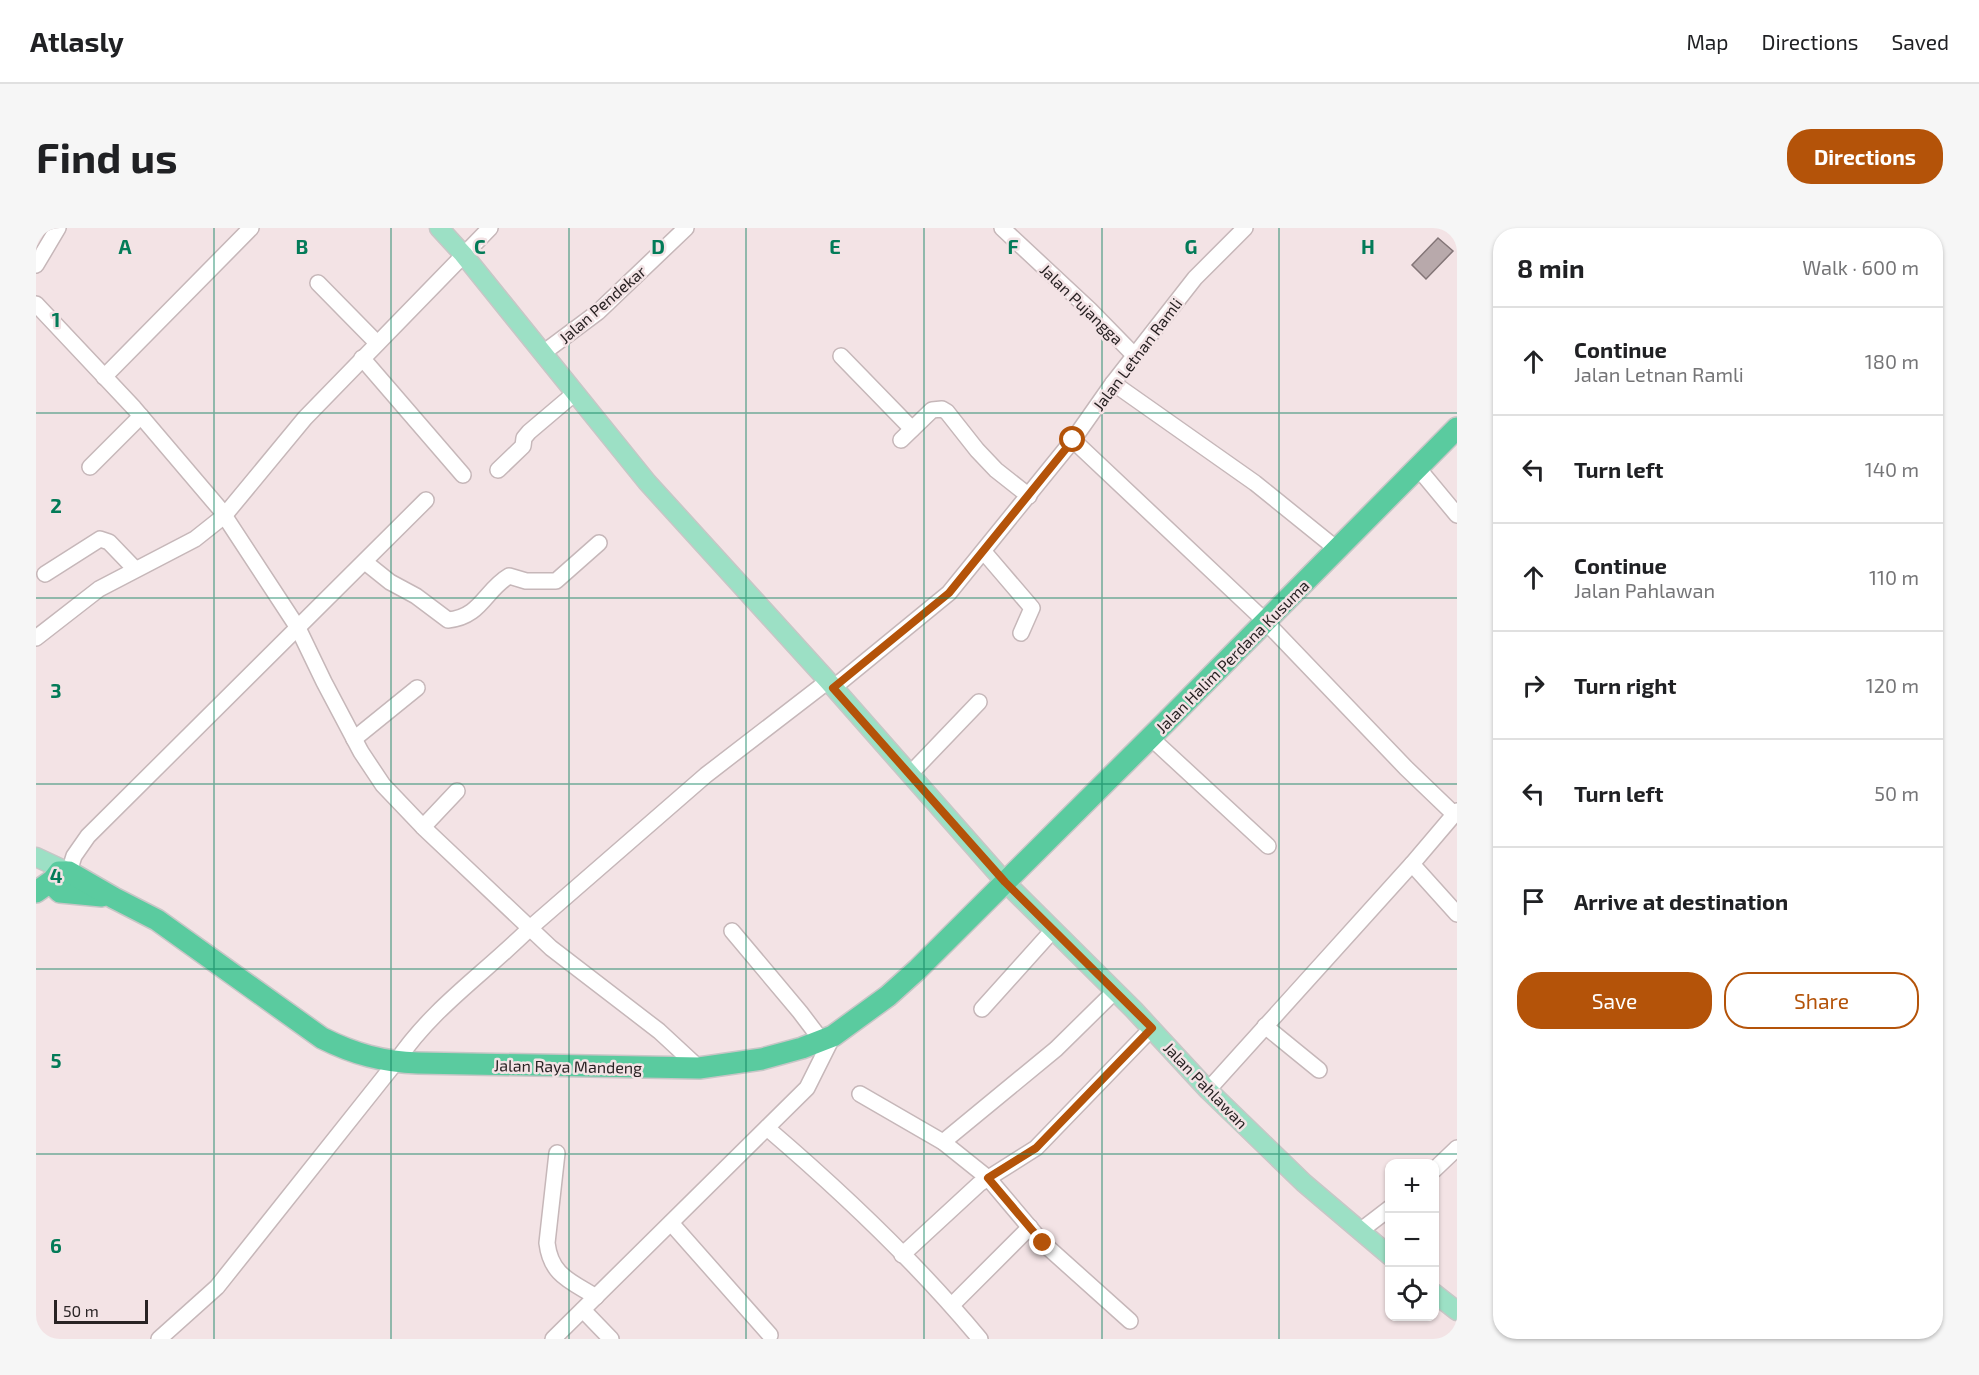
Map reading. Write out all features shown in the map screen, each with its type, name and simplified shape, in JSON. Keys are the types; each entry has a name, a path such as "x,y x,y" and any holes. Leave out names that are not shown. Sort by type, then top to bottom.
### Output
{"highway":[{"name":"Jalan Halim Perdana Kusuma","path":"1005,882 1151,738 1457,428"},
{"name":"Jalan Raya Mandeng","path":"58,881 114,898 157,920 322,1038 347,1051 396,1062 699,1068 762,1059 828,1039 888,996 911,976 1005,882"},
{"path":"36,899 51,897 58,881"}],"main road":[{"name":"Jalan Pahlawan","path":"439,228 464,254 646,482 831,684 1005,882 1152,1028 1208,1090 1304,1183 1385,1253"},
{"path":"36,859 58,881"},
{"path":"1439,1297 1457,1311"}],"street":[{"path":"36,265 58,228"},
{"path":"104,377 251,228"},
{"path":"36,638 99,589 195,539 224,516 305,418 490,228"},
{"name":"Jalan Pendekar","path":"543,353 598,312 686,228"},
{"name":"Jalan Pujangga","path":"1002,228 1090,310 1135,356"},
{"name":"Jalan Letnan Ramli","path":"159,1339 217,1287 396,1062 413,1037 436,1012 706,775 831,684 949,593 1073,440 1113,383 1204,267 1245,228"},
{"path":"318,283 377,343"},
{"path":"37,308 141,416 224,516 298,628 354,739 383,785 423,827 551,948 589,980 659,1031 699,1068"},
{"path":"841,356 912,429"},
{"path":"362,358 463,475"},
{"path":"1113,383 1255,483 1338,550"},
{"path":"498,470 523,446 524,438 529,432 575,393"},
{"path":"901,440 932,410 942,409 947,412 976,450 996,470 1029,496"},
{"path":"90,467 141,416"},
{"path":"1073,440 1265,621 1406,768 1456,813 1208,1090"},
{"path":"1418,468 1457,515"},
{"path":"58,881 88,836 426,501"},
{"path":"45,574 100,539 109,542 135,569"},
{"path":"365,562 390,582 416,596 448,620 459,619 470,612 509,576 526,581 551,583 556,581 600,543"},
{"path":"984,552 1032,608 1021,633"},
{"path":"354,739 417,688"},
{"path":"910,774 978,702"},
{"path":"1151,738 1268,846"},
{"path":"423,827 457,791"},
{"path":"1412,864 1457,914"},
{"path":"982,1009 1053,930"},
{"path":"553,1339 807,1088 828,1039 800,1012 732,931"},
{"path":"943,1142 1056,1049 1115,992"},
{"path":"1265,1026 1319,1070"},
{"path":"902,1255 988,1178 1036,1148 1152,1028"},
{"path":"861,1094 943,1142 988,1178 1043,1243 1130,1322"},
{"path":"767,1128 832,1183 952,1305 980,1339"},
{"path":"1439,1165 1457,1148"},
{"path":"558,1153 547,1243 549,1258 558,1272 596,1297"},
{"path":"1360,1231 1385,1211"},
{"path":"671,1223 770,1335"},
{"path":"952,1305 1030,1227"},
{"path":"583,1310 611,1339"}],"building":[{"path":"1438,238 1453,251 1426,279 1412,265"}],"route":[{"path":"1043,1243 988,1178 1036,1148 1152,1028 1005,882 833,688 949,593 1073,440"}]}
